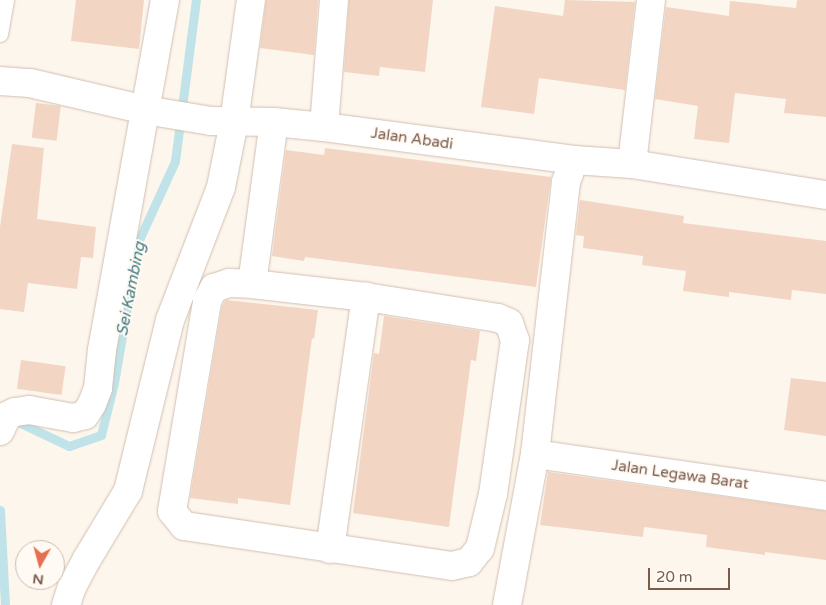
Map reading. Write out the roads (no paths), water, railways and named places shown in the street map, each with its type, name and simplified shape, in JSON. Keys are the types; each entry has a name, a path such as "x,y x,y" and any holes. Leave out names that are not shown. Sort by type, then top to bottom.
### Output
{"street":[{"path":"0,431 7,416 15,412 29,410 73,418 85,415 92,404 98,388 102,350 154,111 165,0"},
{"path":"66,605 72,587 87,559 128,491 170,320 221,187 222,121 251,0"},
{"path":"324,127 334,0"},
{"path":"632,164 651,0"},
{"name":"Jalan Abadi","path":"0,82 30,84 154,111 222,121 274,122 324,127 574,160 632,164 826,195"},
{"path":"252,284 274,122"},
{"path":"507,605 535,454 566,182 574,160"},
{"path":"229,283 252,284 366,297 498,318 509,323 512,328 515,340 513,359 493,494 480,548 469,562 452,566 184,526 172,511 207,301 214,288 229,283"},
{"path":"330,549 366,297"},
{"name":"Jalan Legawa Barat","path":"535,454 826,496"}],"lane":[{"path":"0,34 6,0"}],"waterway":[{"name":"Sei Kambing","path":"14,420 69,446 101,435 114,383 138,242 175,161 196,0"},
{"name":"Sei Kambing","path":"0,510 5,605"}]}
